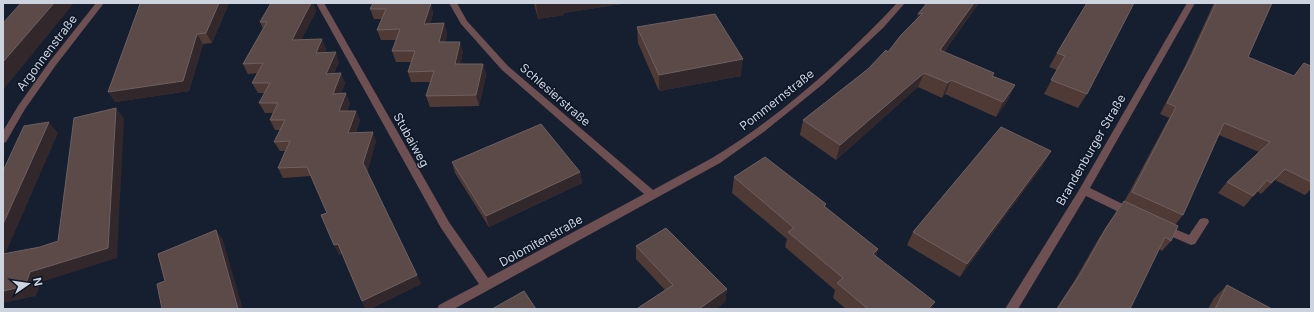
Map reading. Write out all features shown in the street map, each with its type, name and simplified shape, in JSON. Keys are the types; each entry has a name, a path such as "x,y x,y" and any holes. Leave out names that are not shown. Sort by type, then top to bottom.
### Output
{"street":[{"name":"Argonnenstraße","path":"3,140 20,108 100,3"},
{"name":"Stubaiweg","path":"320,3 445,225 487,286"},
{"name":"Schlesierstraße","path":"452,3 464,22 505,68 652,195"},
{"name":"Pommernstraße","path":"652,195 716,160 768,124 836,67 880,26 901,3"},
{"name":"Brandenburger Straße","path":"1015,308 1191,3"},
{"path":"1084,190 1141,218"},
{"name":"Dolomitenstraße","path":"443,309 652,195"},
{"path":"1155,224 1191,241 1204,222"}],"building":[{"path":"21,3 54,3 3,62 3,23"},
{"path":"219,3 206,33 197,34 183,81 108,92 140,4"},
{"path":"271,3 311,3 292,40 322,39 316,53 336,52 326,74 341,73 333,94 346,93 339,111 356,111 348,133 373,132 363,163 417,275 362,301 338,244 334,245 321,215 327,213 307,167 278,168 290,141 274,142 285,120 270,120 278,103 259,103 270,83 252,83 263,63 243,64 267,22 260,22"},
{"path":"373,3 431,3 424,24 444,23 439,42 460,42 455,64 483,64 476,95 426,96 434,71 408,72 415,51 392,51 400,29 377,30 386,9 370,9"},
{"path":"927,3 974,3 940,50 994,73 992,76 1015,85 1003,102 951,80 948,83 924,73 840,145 803,120 868,69 886,50 888,52 901,35 923,13 918,14"},
{"path":"1087,3 1134,3 1087,94 1051,80 1065,56 1057,53"},
{"path":"1216,3 1272,3 1248,57 1294,76 1304,63 1311,66 1311,182 1285,169 1271,183 1267,180 1253,196 1227,182 1270,142 1224,123 1183,215 1132,192 1176,107 1167,103 1192,55"},
{"path":"715,14 743,59 659,75 637,27"},
{"path":"116,108 108,248 30,272 25,286 3,291 3,254 40,247 58,241 74,118"},
{"path":"49,122 3,224 3,171 24,126"},
{"path":"541,124 580,172 486,216 452,162"},
{"path":"1001,127 1051,151 967,264 913,232"},
{"path":"765,157 826,204 824,206 878,249 873,254 935,302 928,309 868,309 837,283 843,278 788,232 794,228 734,177"},
{"path":"1124,201 1178,226 1171,241 1165,237 1130,309 1057,309 1081,273 1106,228"},
{"path":"666,228 727,289 699,309 638,308 673,285 636,246"},
{"path":"216,230 238,309 162,309 157,284 165,281 158,254"},
{"path":"1227,285 1272,309 1215,309"},
{"path":"524,291 536,309 492,309"}]}
